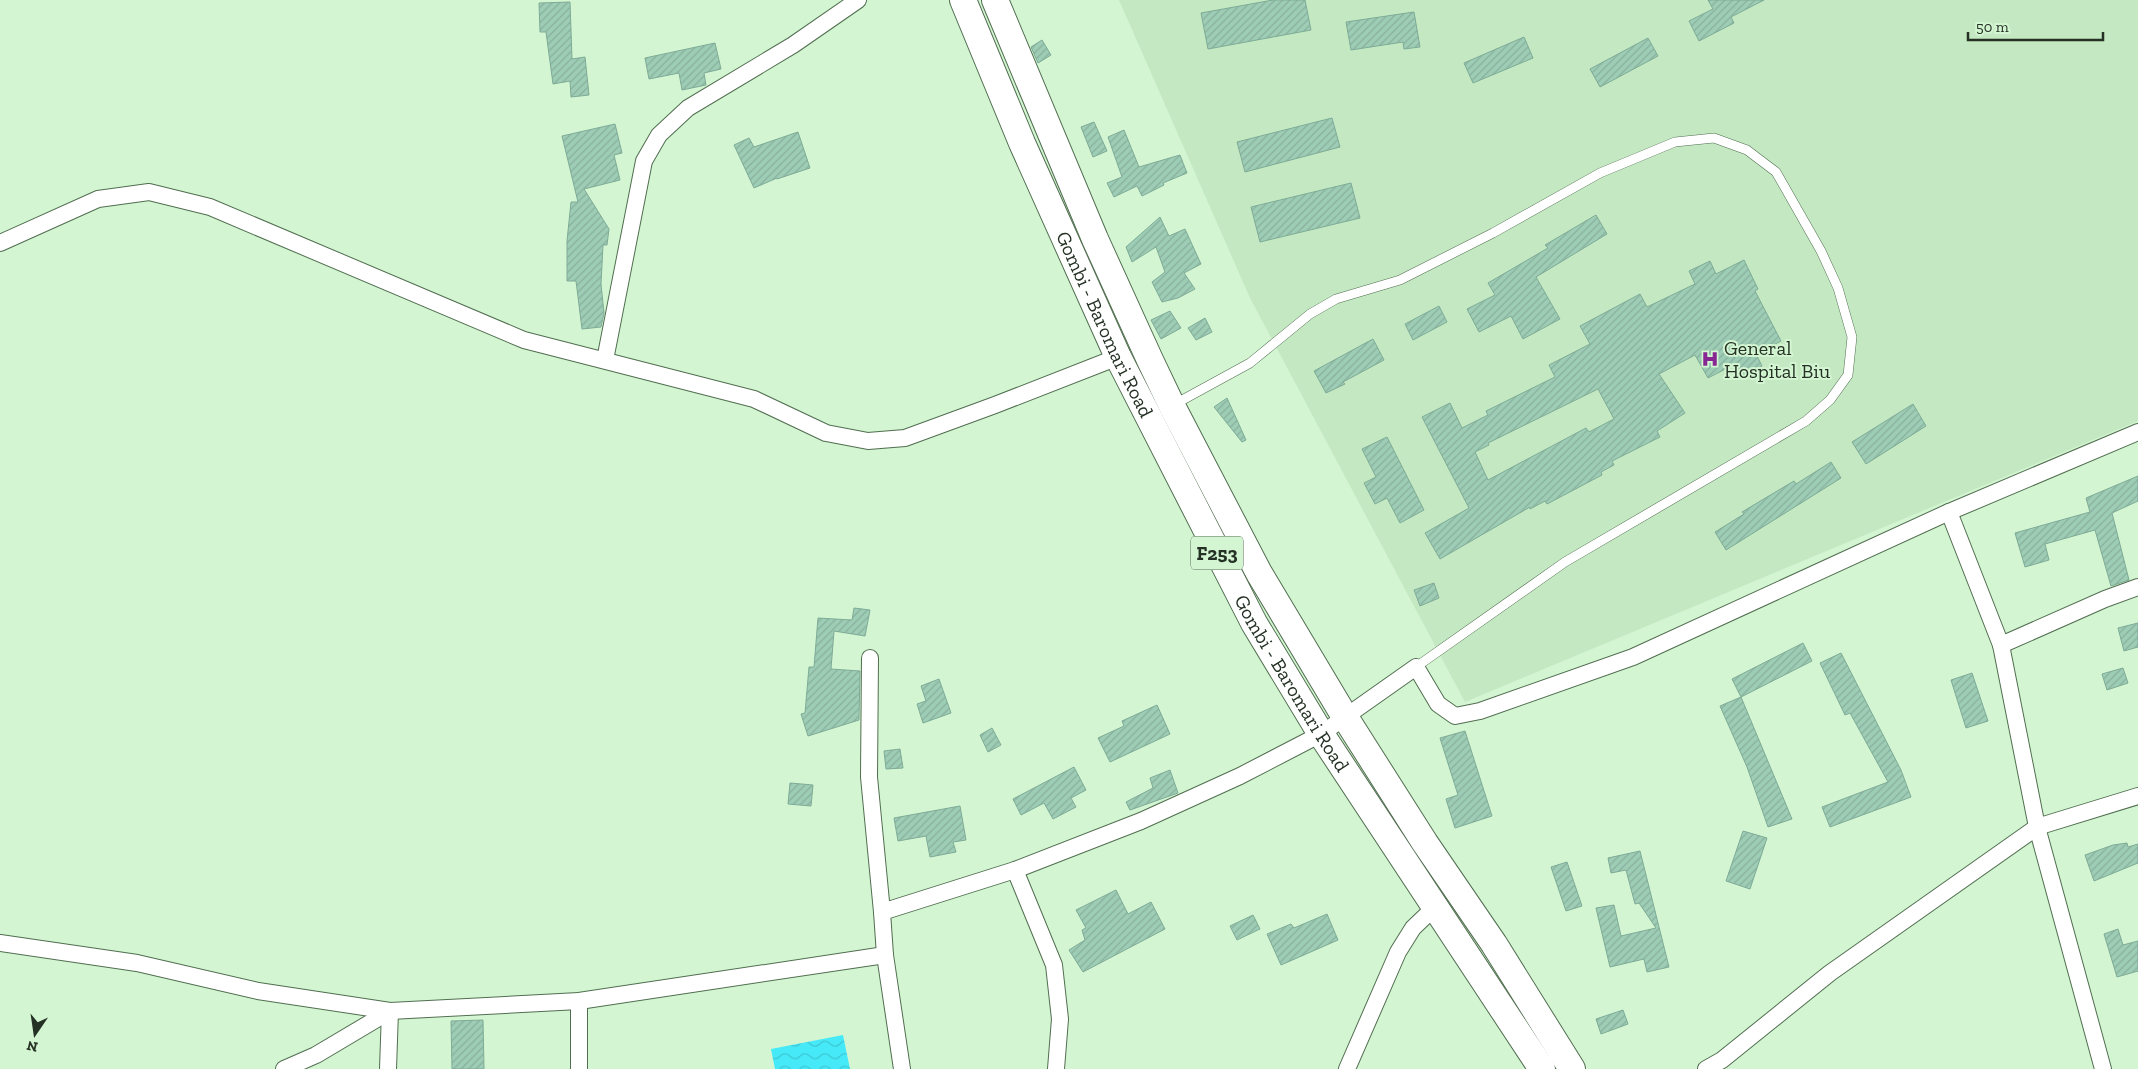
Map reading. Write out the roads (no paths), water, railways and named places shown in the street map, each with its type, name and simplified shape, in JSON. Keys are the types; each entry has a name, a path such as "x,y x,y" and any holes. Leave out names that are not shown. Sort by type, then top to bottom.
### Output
{"main road":[{"name":"Gombi - Baromari Road","path":"963,0 1022,143 1118,357 1254,622 1321,734 1542,1069"},
{"name":"Gombi - Baromari Road","path":"995,0 1095,239 1172,406 1260,574 1345,717 1425,843 1494,944 1572,1069"}],"street":[{"path":"605,360 644,161 659,135 688,108 793,45 858,0"},
{"path":"0,243 98,199 149,192 210,207 524,340 754,399 826,433 868,441 905,438 1118,357"},
{"path":"882,912 1015,870 1141,821 1240,776 1321,734 1416,667 1438,704 1456,716 1480,711 1633,658 1949,512 2138,432"},
{"path":"1949,512 2001,645 2037,827 2103,1069"},
{"path":"2001,645 2105,599 2138,587"},
{"path":"870,658 869,777 886,954 902,1069"},
{"path":"1706,1069 1722,1060 1830,973 2037,827 2138,796"},
{"path":"1015,870 1054,965 1060,1019 1056,1069"},
{"path":"1347,1069 1398,952 1413,928 1436,906"},
{"path":"0,943 137,964 258,991 390,1011 579,1001 886,954"},
{"path":"579,1001 580,1069"},
{"path":"284,1069 316,1055 390,1011"},
{"path":"388,1069 390,1011"}],"lane":[{"path":"1172,406 1250,363 1310,314 1336,299 1400,280 1493,233 1600,173 1676,142 1714,138 1746,150 1776,172 1821,251 1838,288 1852,337 1848,375 1830,400 1806,421 1565,562 1416,667"}],"water":[{"path":"843,1035 850,1069 775,1069 771,1049"}],"place":[{"name":"General Hospital Biu","path":"1710,359"}]}
